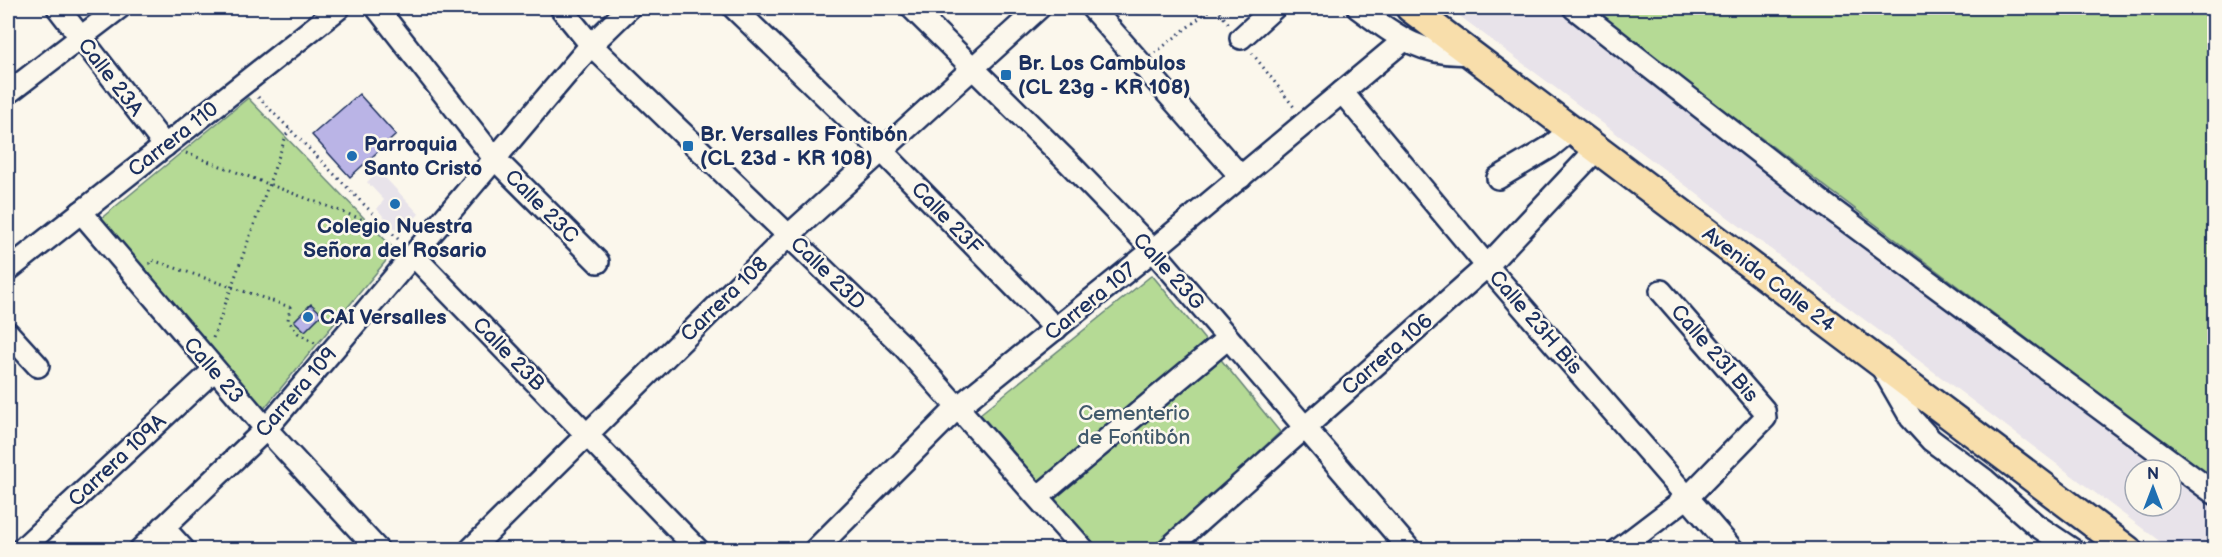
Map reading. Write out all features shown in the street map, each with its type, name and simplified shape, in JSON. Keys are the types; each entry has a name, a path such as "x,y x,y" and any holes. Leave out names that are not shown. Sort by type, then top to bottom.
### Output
{"main road":[{"name":"Avenida Calle 24","path":"1410,8 2128,549"}],"street":[{"name":"Calle 23A","path":"58,8 165,146"},
{"path":"8,93 119,8"},
{"name":"Carrera 110","path":"8,270 339,8"},
{"name":"Calle 23C","path":"377,8 494,158 598,262"},
{"name":"Calle 23D","path":"561,8 591,45 904,347 1084,549"},
{"name":"Carrera 109","path":"140,549 266,429 591,45 629,8"},
{"name":"Calle 23F","path":"734,8 881,150 1056,329"},
{"name":"Calle 23G","path":"912,8 1068,162 1153,250 1410,549"},
{"name":"Carrera 108","path":"470,549 788,236 1039,8"},
{"path":"1092,8 1241,177"},
{"path":"1240,38 1274,8"},
{"path":"1358,8 1403,41 1453,55 1470,53"},
{"path":"1574,8 1827,206 2214,493"},
{"name":"Carrera 107","path":"815,549 958,407 1153,250 1403,41"},
{"name":"Calle 23H Bis","path":"1342,92 1487,266 1733,549"},
{"path":"1497,178 1550,147 1572,129"},
{"name":"Carrera 106","path":"1167,549 1487,266 1598,149"},
{"name":"Calle 23","path":"81,212 266,429 378,549"},
{"name":"Calle 23B","path":"414,256 698,549"},
{"name":"Calle 23I Bis","path":"1661,291 1764,410 1765,418 1689,496"},
{"path":"8,333 38,366"},
{"path":"1038,497 1228,338"},
{"path":"1878,362 1911,418 1931,440 1985,480 2036,525 2073,549"},
{"name":"Carrera 109A","path":"21,549 208,363"},
{"path":"1618,549 1689,496"},
{"path":"162,526 184,549"},
{"path":"8,543 13,549"}],"path":[{"path":"1140,64 1214,8 1306,123"},
{"path":"244,83 414,256"},
{"path":"208,363 210,349 289,128"},
{"path":"165,146 387,229"},
{"path":"138,280 152,260 290,307 288,320 298,333 333,350"}],"shaded area":[{"path":"1449,8 2214,8 2214,549 2170,549 2129,518 2183,518 2183,458 2123,458 2123,514"},
{"name":"Colegio Nuestra Señora del Rosario","path":"379,171 419,214 400,235 377,209 384,200 367,182"}],"green space":[{"path":"1589,8 2214,8 2214,480"},
{"path":"248,98 395,250 262,411 99,220"},
{"name":"Cementerio de Fontibón","path":"1152,275 1280,432 1155,549 1098,549 980,414"}],"building":[{"name":"Parroquia Santo Cristo","path":"359,94 396,135 350,177 312,135"},
{"name":"CAI Versalles","path":"311,304 322,314 305,331 294,321"}],"place":[{"name":"Br. Los Cambulos (CL 23g - KR 108)","path":"1006,75"},
{"name":"Br. Versalles Fontibón (CL 23d - KR 108)","path":"688,146"},
{"name":"Parroquia Santo Cristo","path":"352,156"},
{"name":"Colegio Nuestra Señora del Rosario","path":"395,204"},
{"name":"CAI Versalles","path":"308,317"}]}
